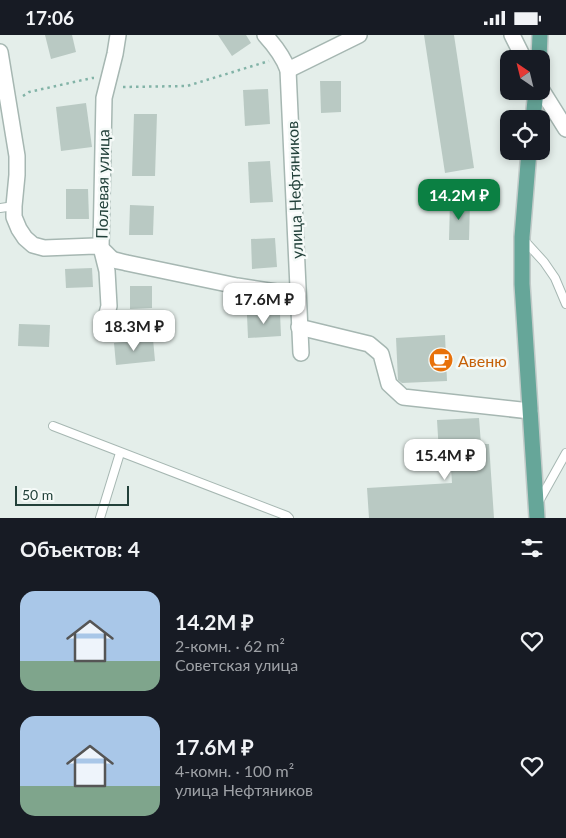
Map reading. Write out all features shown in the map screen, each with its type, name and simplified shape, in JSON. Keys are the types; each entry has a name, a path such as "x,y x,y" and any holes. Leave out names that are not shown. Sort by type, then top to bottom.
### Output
{"main road":[{"path":"539,50 540,35"},
{"path":"528,160 522,237 522,284 536,513"}],"street":[{"name":"Полевая улица","path":"102,332 110,306 108,271 101,247 104,99 116,54 118,35"},
{"path":"265,35 277,49 286,65 359,35"},
{"path":"512,35 520,50"},
{"path":"0,52 4,106 17,157 17,175 7,207 25,238 33,245 44,248 95,245 101,247 114,260 237,286 298,294"},
{"name":"улица Нефтяников","path":"286,65 301,353"},
{"path":"548,100 566,129"},
{"path":"300,327 369,344 381,354 389,384 404,397 530,411"}],"lane":[{"path":"522,237 555,278 566,304"},
{"path":"53,427 289,518"},
{"path":"100,518 120,453"},
{"path":"536,513 566,453"}],"path":[{"path":"4,106 30,92 92,78 117,87 187,86 272,61 286,65"}],"building":[{"path":"45,35 72,35 76,52 51,59"},
{"path":"218,35 246,35 251,43 232,56"},
{"path":"424,35 454,35 474,168 445,173"},
{"path":"320,81 341,81 341,112 321,113"},
{"path":"268,89 270,124 245,126 243,90"},
{"path":"86,103 92,147 61,151 56,107"},
{"path":"134,114 157,114 155,176 132,176"},
{"path":"270,161 273,202 250,203 248,162"},
{"path":"66,189 88,189 89,219 66,219"},
{"path":"450,201 470,202 469,240 449,240"},
{"path":"130,205 154,206 153,235 129,235"},
{"path":"275,238 277,267 252,269 251,239"},
{"path":"92,268 93,287 66,288 65,269"},
{"path":"130,286 152,286 152,308 130,309"},
{"path":"280,313 281,336 248,338 247,315"},
{"path":"19,324 50,325 49,347 18,346"},
{"path":"445,335 447,381 402,383 398,380 396,338"},
{"path":"153,339 155,361 116,365 114,343"},
{"path":"479,418 481,444 489,444 494,518 369,518 367,488 452,483 450,452 439,453 437,420"}],"place":[{"name":"Авеню","path":"441,360"}]}
